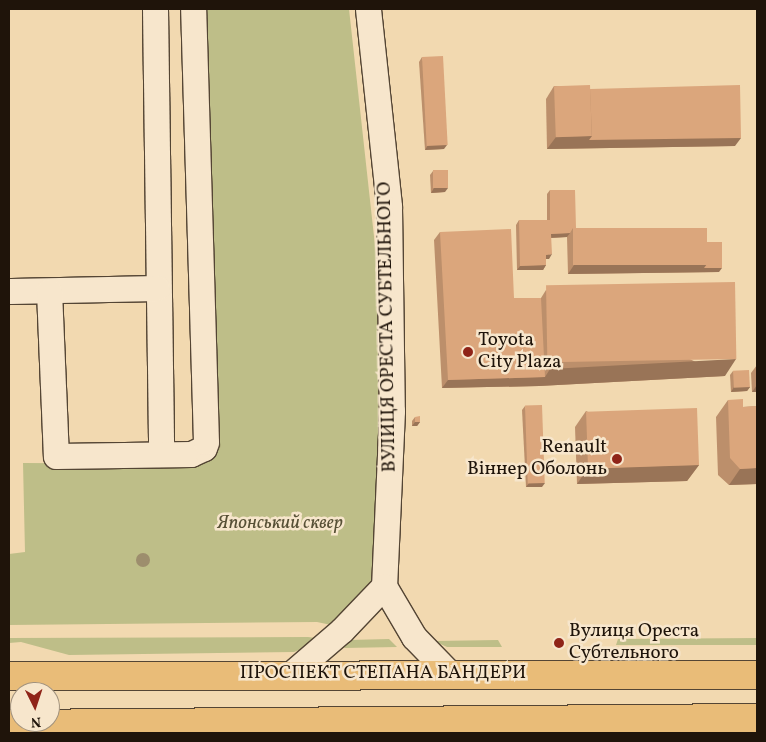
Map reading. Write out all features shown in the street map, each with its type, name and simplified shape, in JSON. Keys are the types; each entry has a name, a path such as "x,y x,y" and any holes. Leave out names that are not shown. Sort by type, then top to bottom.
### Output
{"main road":[{"name":"ПРОСПЕКТ СТЕПАНА БАНДЕРИ","path":"14,674 757,675"},
{"path":"9,724 757,718"}],"street":[{"path":"155,9 161,454"},
{"path":"49,291 56,456 199,452 206,442 194,9"},
{"name":"ВУЛИЦЯ ОРЕСТА СУБТЕЛЬНОГО","path":"368,9 389,207 392,411 384,586"},
{"path":"9,291 158,288"},
{"path":"291,674 342,630 384,586 414,637 450,674"}],"green space":[{"name":"Японський сквер","path":"202,9 349,9 379,282 378,568 374,581 336,626 317,622 9,625 9,554 25,552 23,463 197,464"},
{"path":"308,637 324,639 294,652 69,655 21,642 9,643 9,638"},
{"path":"757,638 757,645 616,645 618,639"},
{"path":"389,639 397,647 344,648 349,640"},
{"path":"498,640 502,647 447,647 434,641"}],"building":[{"path":"443,56 448,145 427,146 422,57"},
{"path":"590,85 592,136 556,137 554,86"},
{"path":"740,85 741,138 589,140 592,136 590,89"},
{"path":"433,170 448,170 448,188 433,188"},
{"path":"550,190 575,190 576,228 573,228 570,233 551,234 552,254 546,255 546,265 520,266 519,220 550,220"},
{"path":"573,228 707,228 707,265 573,265"},
{"path":"511,229 514,298 541,298 545,377 448,380 440,232"},
{"path":"707,242 722,242 722,268 704,268 707,264"},
{"path":"735,282 736,359 547,362 546,285"},
{"path":"749,370 750,387 734,388 733,371"},
{"path":"743,399 743,407 757,406 757,468 740,469 730,458 728,400"},
{"path":"542,405 545,483 528,484 525,406"},
{"path":"697,408 699,465 588,469 586,412"},
{"path":"420,416 420,422 415,422 415,417"}],"place":[{"name":"Toyota City Plaza","path":"468,352"},
{"name":"Renault Віннер Оболонь","path":"617,459"},
{"name":"Вулиця Ореста Субтельного","path":"559,643"}]}
